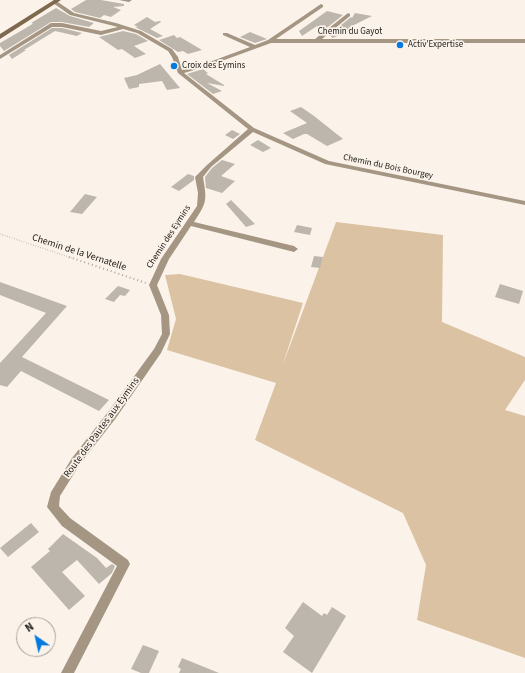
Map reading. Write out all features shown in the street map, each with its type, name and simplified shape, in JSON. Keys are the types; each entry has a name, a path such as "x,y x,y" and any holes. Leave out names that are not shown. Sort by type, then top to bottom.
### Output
{"street":[{"path":"122,0 129,0"},
{"path":"0,37 57,1 72,14 139,32 170,50 175,57 180,72 252,129"},
{"path":"270,41 321,6"},
{"path":"315,42 348,15"},
{"path":"0,57 51,25 62,25 101,33 123,27"},
{"path":"225,34 255,47"},
{"name":"Chemin du Gayot","path":"180,72 206,65 270,41 525,41"},
{"name":"Chemin du Bois Bourgey","path":"252,129 327,163 525,203"},
{"name":"Chemin des Eymins","path":"153,285 165,259 201,206 202,192 199,176 208,166 252,129"},
{"path":"189,223 294,249"},
{"name":"Route des Pautes aux Eymins","path":"67,673 124,564 66,522 53,508 55,495 76,461 112,415 158,351 166,334 165,315 153,285"}],"path":[{"name":"Chemin de la Vernatelle","path":"0,234 153,285"}],"shaded area":[{"path":"336,222 443,235 442,322 525,357 525,380 505,410 525,416 525,658 417,620 426,565 403,513 255,440 276,383 167,350 176,319 165,275 180,274 303,303 282,367"}],"building":[{"path":"86,0 101,0 124,4 124,6 113,7 121,10 111,17 104,15 100,18 75,12 71,9"},
{"path":"56,8 70,16 94,23 89,27 62,22 51,22 4,51 0,46 0,43"},
{"path":"327,11 343,15 323,31 317,26 302,36 299,31"},
{"path":"355,13 372,16 348,28 351,29 333,38 329,35 351,17 352,18"},
{"path":"147,17 155,22 161,22 150,29 163,36 157,38 135,27 138,27 134,25"},
{"path":"52,28 62,28 82,33 77,36 55,31 12,59 9,55"},
{"path":"123,31 136,34 148,41 134,46 146,54 135,58 122,49 118,50 99,37"},
{"path":"250,32 267,39 255,43 240,37"},
{"path":"174,35 177,38 180,37 202,50 188,54 183,51 178,52 159,40"},
{"path":"160,64 180,88 167,90 162,81 139,84 139,87 129,89 124,78 137,75"},
{"path":"203,69 208,73 206,74 224,86 207,83 222,91 213,94 187,74"},
{"path":"301,107 343,139 327,146 307,134 293,139 283,133 307,123 290,111"},
{"path":"232,130 240,134 233,139 225,135"},
{"path":"258,140 271,148 263,152 250,145"},
{"path":"222,160 235,164 221,176 235,181 222,193 206,188 205,177 212,168"},
{"path":"188,174 194,176 194,180 179,191 171,187"},
{"path":"85,194 97,197 82,214 70,212"},
{"path":"231,200 255,224 246,227 226,204"},
{"path":"297,225 312,228 310,235 294,232"},
{"path":"314,256 323,257 320,268 311,267"},
{"path":"0,282 67,306 22,357 109,400 99,411 21,371 7,387 0,385 0,363 46,313 0,295"},
{"path":"500,284 523,291 519,304 495,297"},
{"path":"118,286 130,290 125,296 120,295 114,302 105,299"},
{"path":"31,523 39,532 8,557 0,548"},
{"path":"63,534 97,558 106,568 112,564 115,566 112,573 99,584 77,560 62,572 85,596 69,610 31,567 50,551 48,549"},
{"path":"303,602 322,616 324,613 327,615 332,607 346,616 312,673 283,652 294,636 285,628"},
{"path":"143,645 159,651 149,673 141,673 131,669"},
{"path":"182,658 219,673 179,673 181,669 178,667"}],"place":[{"name":"Activ'Expertise","path":"400,45"},
{"name":"Croix des Eymins","path":"174,66"}]}
